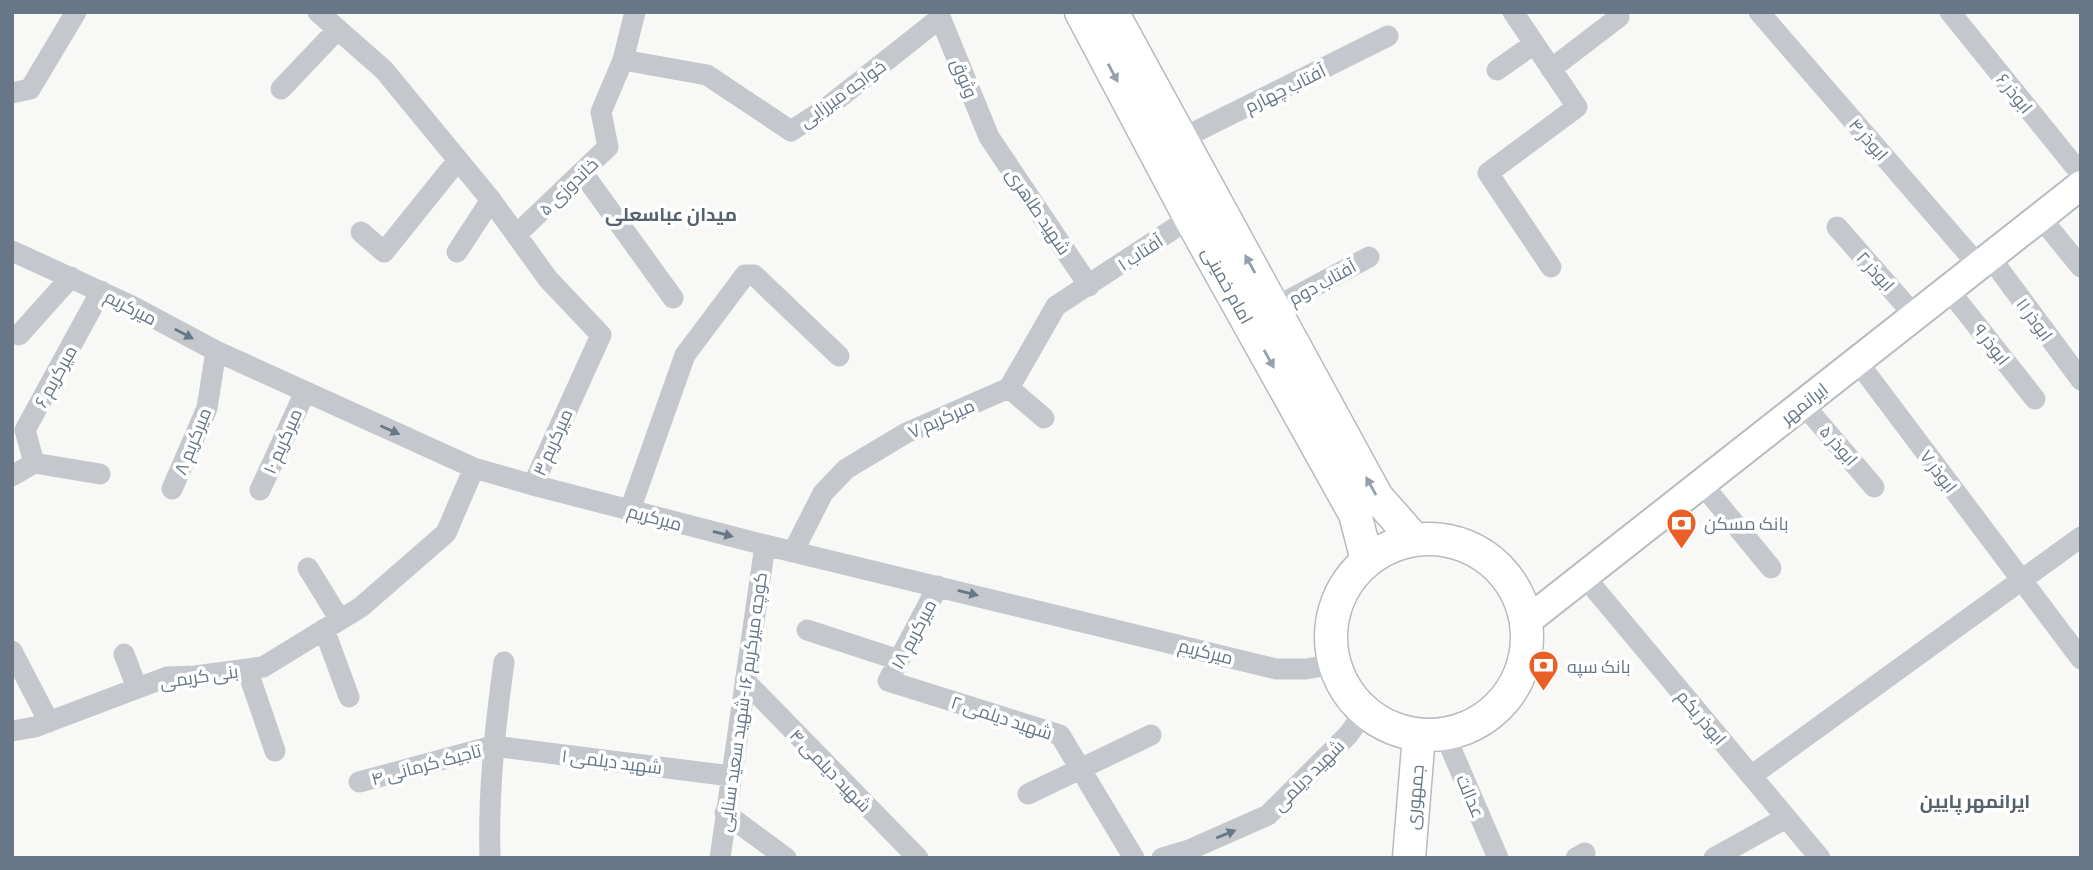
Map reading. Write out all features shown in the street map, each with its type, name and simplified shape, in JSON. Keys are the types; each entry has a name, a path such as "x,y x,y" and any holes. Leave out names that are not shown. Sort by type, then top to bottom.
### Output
{"main road":[{"name":"امام خمینی","path":"1081,12 1190,218 1355,514 1367,560"},
{"name":"امام خمینی","path":"1112,12 1377,497 1414,539"},
{"name":"ایرانمهر","path":"1527,621 2081,185"},
{"path":"1440,538 1464,544 1487,557 1506,574 1520,596 1527,621 1528,647 1525,660 1522,672 1509,695 1492,714 1470,727 1432,735 1394,729 1365,711 1352,699 1339,677 1332,652 1331,626 1337,601 1349,578 1367,560 1389,546 1414,539 1440,538"},
{"name":"جمهوری","path":"1409,858 1432,735"}],"street":[{"path":"12,93 30,89 76,12"},
{"path":"318,12 384,70 491,200 516,235"},
{"name":"خاندوزی ۵","path":"516,235 608,147 601,112 623,60 635,12"},
{"path":"1513,12 1577,107 1488,173 1551,267"},
{"name":"ابوذر ۴","path":"1759,12 1984,261"},
{"name":"ابوذر ۶","path":"1950,12 2081,174"},
{"name":"خواجه میرزایی","path":"623,60 707,75 791,131 825,109 939,15"},
{"name":"وثوق","path":"939,15 989,137"},
{"path":"1551,69 1619,17"},
{"path":"281,89 338,29"},
{"name":"آفتاب چهارم","path":"1181,139 1388,36"},
{"path":"1497,70 1534,44"},
{"name":"شهید طاهری","path":"989,137 1089,286"},
{"path":"361,232 384,252 458,160"},
{"path":"582,172 673,299"},
{"path":"457,252 491,200"},
{"path":"2040,217 2081,267"},
{"name":"۱ آفتاب","path":"1089,286 1190,218"},
{"name":"۲ ابوذر","path":"1837,227 1915,316"},
{"name":"۳ میرکریم","path":"516,235 548,279 601,335 533,485"},
{"name":"میرکریم","path":"12,251 101,291 216,351 474,468 765,545 1276,669 1335,664"},
{"name":"آفتاب دوم","path":"1274,308 1369,257"},
{"name":"ابوذر ۱۱","path":"1984,261 2081,380"},
{"path":"631,510 685,355 746,275 754,275 839,356"},
{"path":"19,335 71,277"},
{"path":"1044,418 1009,388 1056,306 1089,286"},
{"name":"۹ ابوذر","path":"1948,289 2035,399"},
{"name":"میرکریم ۶","path":"34,463 25,430 101,291"},
{"name":"۸ میرکریم","path":"173,489 207,408 216,351"},
{"name":"۷ ابوذر","path":"1857,362 2081,659"},
{"name":"۷ میرکریم","path":"793,552 823,493 846,469 906,433 1009,388"},
{"name":"۱۰ میرکریم","path":"260,490 305,392"},
{"name":"۵ ابوذر","path":"1803,404 1874,486"},
{"path":"12,476 34,463 100,474"},
{"name":"بنی کریمی","path":"12,731 49,722 167,677 263,667 361,607 446,533 474,468"},
{"path":"1702,484 1770,568"},
{"path":"1751,776 2081,537"},
{"name":"کوچه میرکریم ۱۶-شهید سعید سنایی","path":"720,858 765,545"},
{"path":"307,568 332,625 349,696"},
{"name":"ابوذر یکم","path":"1584,576 1820,858"},
{"name":"۱۸ میرکریم","path":"888,681 938,586"},
{"path":"807,630 899,660"},
{"path":"12,651 49,722"},
{"path":"124,654 137,688"},
{"path":"490,858 489,804 493,746 504,662"},
{"path":"247,669 275,751"},
{"name":"۴ شهید دیلمی","path":"745,681 918,858"},
{"name":"۲ شهید دیلمی","path":"888,681 1060,735 1134,858"},
{"name":"شهید دیلمی","path":"1162,858 1201,845 1268,815 1348,734 1365,711"},
{"name":"عدالت","path":"1432,735 1498,858"},
{"path":"1028,794 1151,736"},
{"name":"شهید دیلمی ۱","path":"493,746 731,776"},
{"name":"تاجیک کرمانی ۴","path":"359,782 493,746"},
{"path":"725,813 786,858"},
{"path":"1714,858 1786,818"}],"place":[{"name":"بانک مسکن","path":"1681,550"},
{"name":"بانک سپه","path":"1544,693"}],"district":[{"name":"میدان عباسعلی","path":"671,213"},
{"name":"ایرانمهر پایین","path":"1975,800"}]}
